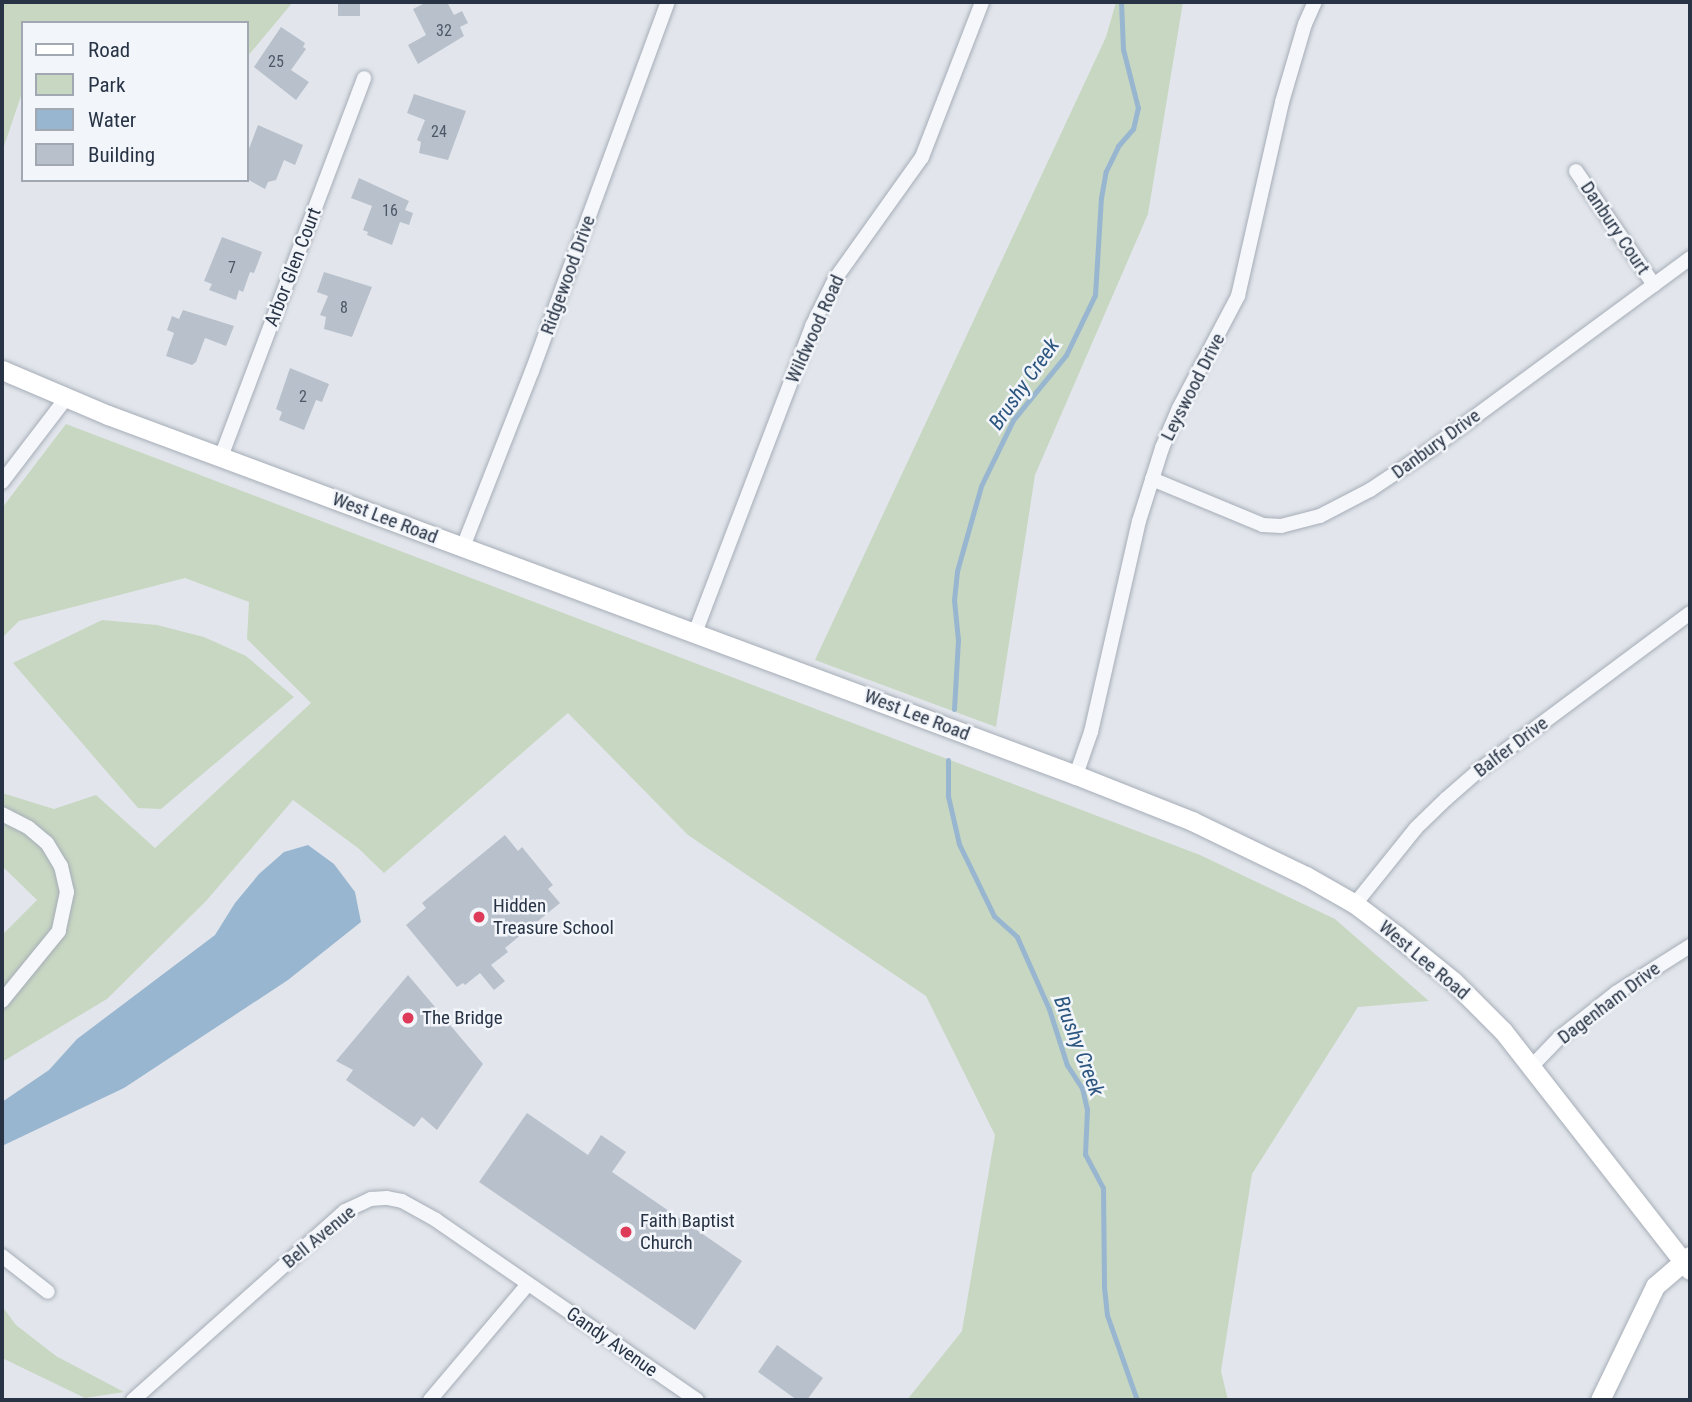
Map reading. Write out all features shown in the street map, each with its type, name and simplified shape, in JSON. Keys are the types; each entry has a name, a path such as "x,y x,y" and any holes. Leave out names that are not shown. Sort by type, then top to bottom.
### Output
{"street":[{"name":"Ridgewood Drive","path":"463,547 532,371 668,2"},
{"name":"Wildwood Road","path":"695,633 812,326 835,279 922,157 982,2"},
{"name":"Leyswood Drive","path":"1076,775 1091,732 1139,521 1178,408 1238,296 1282,102 1305,24 1315,2"},
{"name":"Arbor Glen Court","path":"221,457 364,78"},
{"name":"Danbury Court","path":"1576,171 1654,285"},
{"name":"Danbury Drive","path":"1152,479 1263,524 1281,526 1320,516 1370,490 1427,452 1690,258"},
{"name":"West Lee Road","path":"2,370 221,457 1076,775 1249,846 1355,904 1453,981 1503,1031 1687,1262"},
{"path":"2,482 67,397"},
{"name":"Balfer Drive","path":"1355,904 1408,838 1446,799 1690,613"},
{"path":"2,814 29,828 47,843 61,866 67,892 59,931 2,1001"},
{"name":"Dagenham Drive","path":"1532,1066 1559,1038 1616,993 1690,946"},
{"name":"Bell Avenue","path":"133,1400 345,1211 371,1199 387,1198 418,1208 528,1284"},
{"path":"2,1256 48,1292"},
{"path":"1600,1400 1655,1286 1687,1262"},
{"path":"430,1400 528,1284"},
{"name":"Gandy Avenue","path":"528,1284 697,1400"}],"green space":[{"path":"2,2 293,2 248,56 248,21 21,21 21,96 2,152"},
{"path":"1116,2 1183,2 1148,214 1035,475 996,727 815,660 1106,37"},
{"path":"66,424 1200,855 1335,919 1429,1001 1358,1007 1252,1174 1221,1371 1228,1400 907,1400 962,1331 995,1135 926,996 688,835 568,713 384,873 358,848 293,800 206,901 107,999 2,1062 2,935 37,900 2,866 2,793 54,809 96,795 155,848 311,703 247,639 249,602 185,578 19,621 2,638 2,508"},
{"path":"102,620 157,625 204,637 246,656 294,697 161,809 138,808 13,663"},
{"path":"2,1306 16,1325 56,1356 124,1392 85,1398 2,1358"}],"water":[{"path":"308,845 334,864 355,892 361,922 288,980 124,1088 2,1146 2,1102 49,1070 77,1039 215,935 235,903 259,874 284,852"}],"building":[{"path":"338,2 360,2 360,16 338,16"},
{"path":"427,2 447,2 454,15 462,11 468,23 460,27 464,36 418,64 408,45 426,35 413,9"},
{"path":"281,27 305,43 303,47 306,49 291,70 309,82 296,100 254,67"},
{"path":"414,94 466,111 448,160 419,153 421,142 417,140 425,120 407,113"},
{"path":"258,125 303,145 295,165 284,160 276,180 268,182 265,189 248,180 248,151"},
{"path":"359,178 409,201 405,210 413,213 409,225 400,222 392,245 367,235 368,232 363,230 372,206 351,198"},
{"path":"222,237 262,252 254,273 250,272 243,292 239,290 236,300 209,290 212,284 204,281"},
{"path":"324,272 372,287 352,337 324,329 326,317 320,315 328,296 317,292"},
{"path":"183,310 234,326 226,346 205,338 196,362 192,365 166,356 174,333 167,330 172,316 179,319"},
{"path":"290,368 329,384 322,402 316,400 304,430 279,420 282,412 276,409"},
{"name":"Hidden Treasure School","path":"505,835 518,851 522,847 553,885 548,889 560,903 505,948 508,952 491,965 505,981 494,990 480,973 465,985 463,983 457,987 406,925 426,908 422,903"},
{"name":"The Bridge","path":"408,975 483,1064 437,1130 422,1117 414,1127 346,1080 353,1070 336,1061"},
{"name":"Faith Baptist Church","path":"527,1113 588,1155 601,1135 626,1152 612,1172 742,1261 695,1330 479,1182"},
{"path":"777,1345 823,1378 807,1400 797,1400 758,1372"}],"waterway":[{"name":"Brushy Creek","path":"954,709 958,640 954,600 957,571 981,486 1013,420 1066,355 1095,295 1101,198 1106,171 1118,146 1133,129 1138,108 1123,49 1121,2"},
{"name":"Brushy Creek","path":"948,760 948,796 959,844 994,916 1017,937 1049,1009 1067,1065 1082,1088 1087,1109 1085,1154 1103,1188 1104,1287 1107,1315 1137,1400"}],"place":[{"name":"Hidden Treasure School","path":"479,917"},
{"name":"The Bridge","path":"408,1018"},
{"name":"Faith Baptist Church","path":"626,1232"}]}
